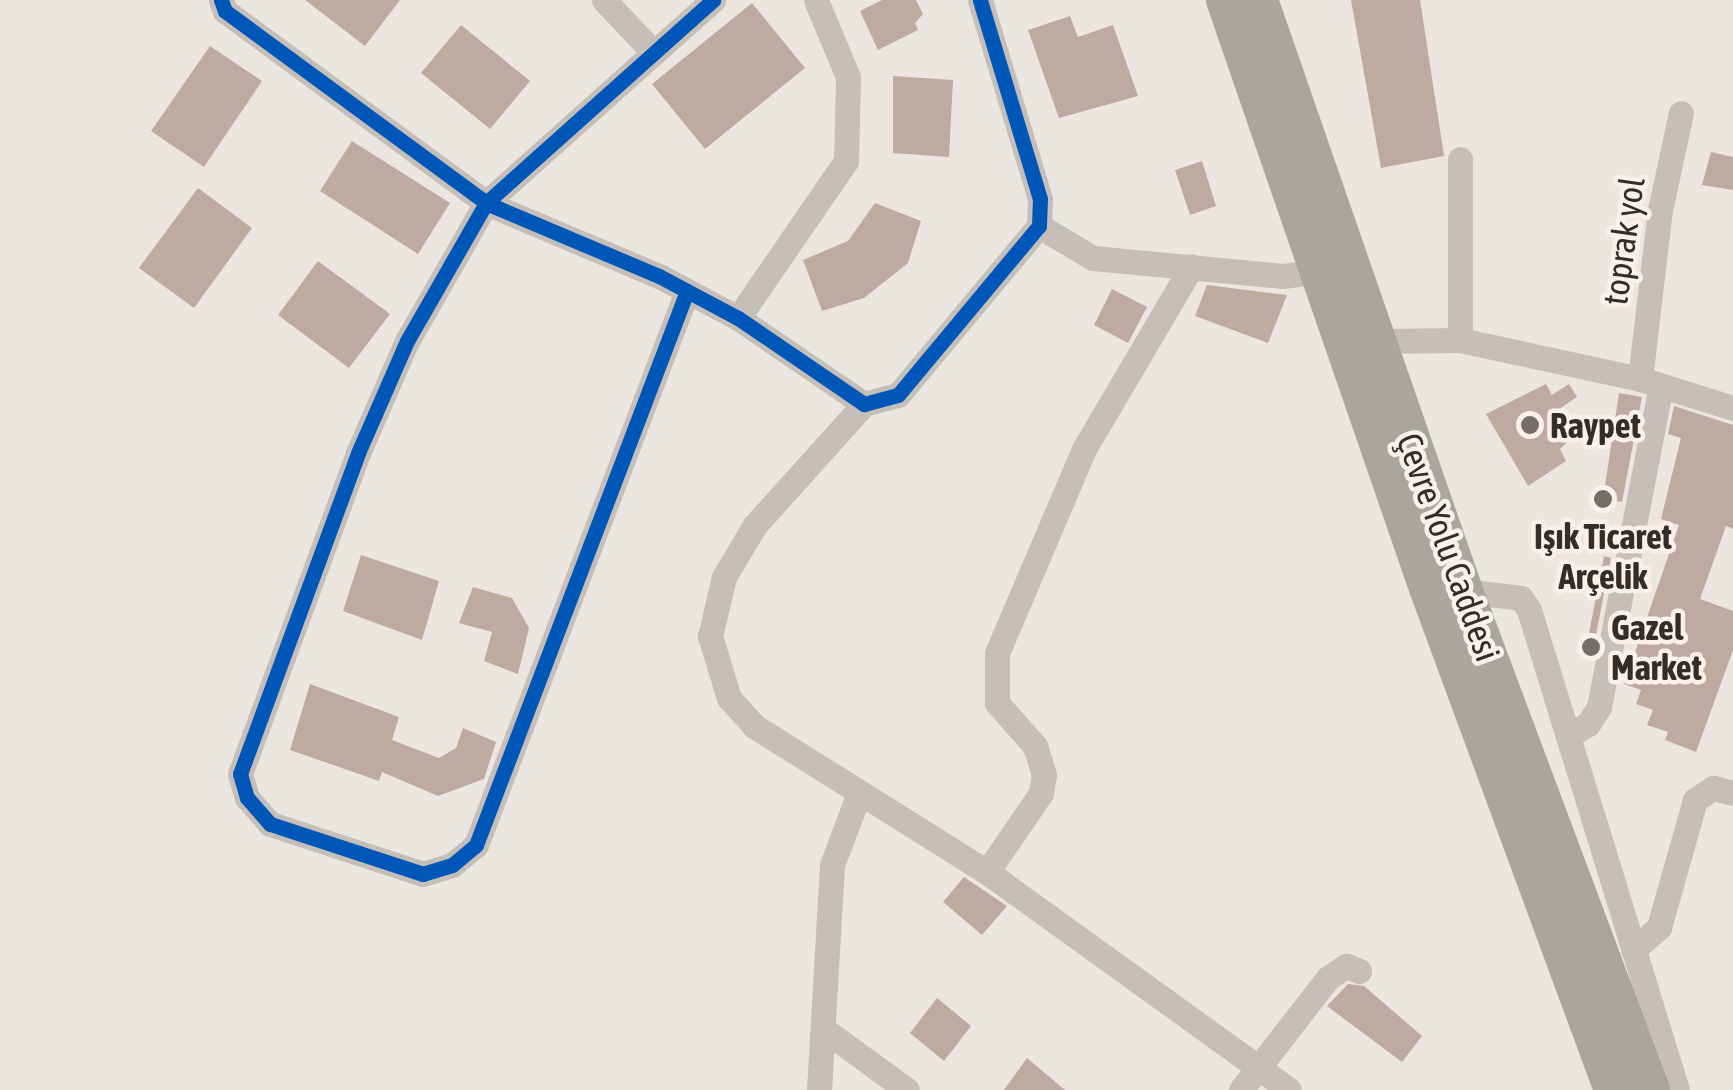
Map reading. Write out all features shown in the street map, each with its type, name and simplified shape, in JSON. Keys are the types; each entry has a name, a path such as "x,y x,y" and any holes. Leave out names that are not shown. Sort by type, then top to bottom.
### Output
{"highway":[{"name":"Çevre Yolu Caddesi","path":"1224,0 1317,271 1612,1090"},
{"name":"Çevre Yolu Caddesi","path":"1259,0 1464,591 1651,1090"}],"street":[{"path":"221,0 225,11 486,203 687,291 738,318 864,404"},
{"path":"604,0 654,52"},
{"path":"687,291 476,845 452,865 424,874 270,824 247,798 240,774 257,719 390,375 486,203 713,0"},
{"path":"738,318 846,161 848,77 816,0"},
{"path":"980,0 1040,199 1039,226 898,394 864,404 744,540 710,626 720,682 740,713 858,796 906,818 987,872 1289,1090"},
{"name":"toprak yol","path":"1569,735 1588,724 1599,707 1650,382 1660,210 1681,113"},
{"path":"1460,160 1460,340"},
{"path":"1039,226 1094,258 1283,276 1317,271"},
{"path":"987,872 1041,793 1044,775 1035,746 997,703 997,653 1084,449 1192,266"},
{"path":"1376,341 1460,340 1650,382 1733,408"},
{"path":"1464,591 1522,598 1569,735 1677,1090"},
{"path":"1633,950 1659,927 1695,800 1713,788 1733,792"},
{"path":"818,1090 826,1031 832,865 858,796"},
{"path":"1242,1090 1328,978 1346,966 1360,970"},
{"path":"826,1031 906,1090"}],"building":[{"path":"305,0 400,0 365,46"},
{"path":"882,0 916,0 923,14 915,23 918,30 878,50 860,11"},
{"path":"1351,0 1420,0 1444,156 1381,168"},
{"path":"752,3 805,68 705,149 652,84"},
{"path":"1070,16 1078,37 1113,25 1138,96 1059,118 1028,30"},
{"path":"461,25 530,81 490,129 421,73"},
{"path":"210,46 262,81 204,167 151,131"},
{"path":"893,76 953,80 949,157 893,153"},
{"path":"352,141 450,203 418,254 320,191"},
{"path":"1711,152 1733,157 1733,190 1702,185"},
{"path":"1202,161 1216,206 1190,215 1175,170"},
{"path":"198,188 252,228 194,308 139,268"},
{"path":"875,203 921,221 908,263 864,298 822,311 803,260 848,241"},
{"path":"318,261 390,314 349,368 278,315"},
{"path":"1207,285 1287,295 1268,343 1195,316"},
{"path":"1112,289 1147,307 1128,343 1094,325"},
{"name":"Raypet","path":"1546,384 1552,395 1569,384 1577,397 1559,409 1574,436 1560,449 1566,461 1528,486 1486,414"},
{"path":"1619,393 1642,397 1622,502 1603,499"},
{"path":"1674,406 1733,425 1733,529 1726,526 1700,599 1733,611 1733,650 1696,752 1665,740 1668,732 1647,725 1653,710 1636,704 1641,690 1624,684 1679,525 1661,519 1681,438 1668,434"},
{"path":"361,555 439,581 422,640 343,611"},
{"path":"1604,556 1611,558 1591,660 1584,659"},
{"path":"473,587 512,598 529,628 518,674 484,661 492,632 459,623"},
{"path":"310,684 399,717 392,740 439,758 456,748 463,728 496,742 484,779 438,796 382,772 379,781 290,750"},
{"path":"964,877 1007,906 982,935 943,902"},
{"path":"1348,984 1364,986 1422,1036 1402,1062 1327,1006"},
{"path":"937,998 971,1026 944,1061 910,1033"},
{"path":"1027,1058 1065,1090 1004,1090"}],"cycle path":[{"path":"221,0 225,11 486,203 659,276 738,318 864,404 898,395 1039,226 1040,199 980,0"},
{"path":"687,291 476,845 452,865 423,874 270,824 247,798 240,774 358,453 407,341 486,203 713,0"}],"place":[{"name":"Raypet","path":"1530,425"},
{"name":"Işık Ticaret Arçelik","path":"1603,499"},
{"name":"Gazel Market","path":"1591,647"}]}
